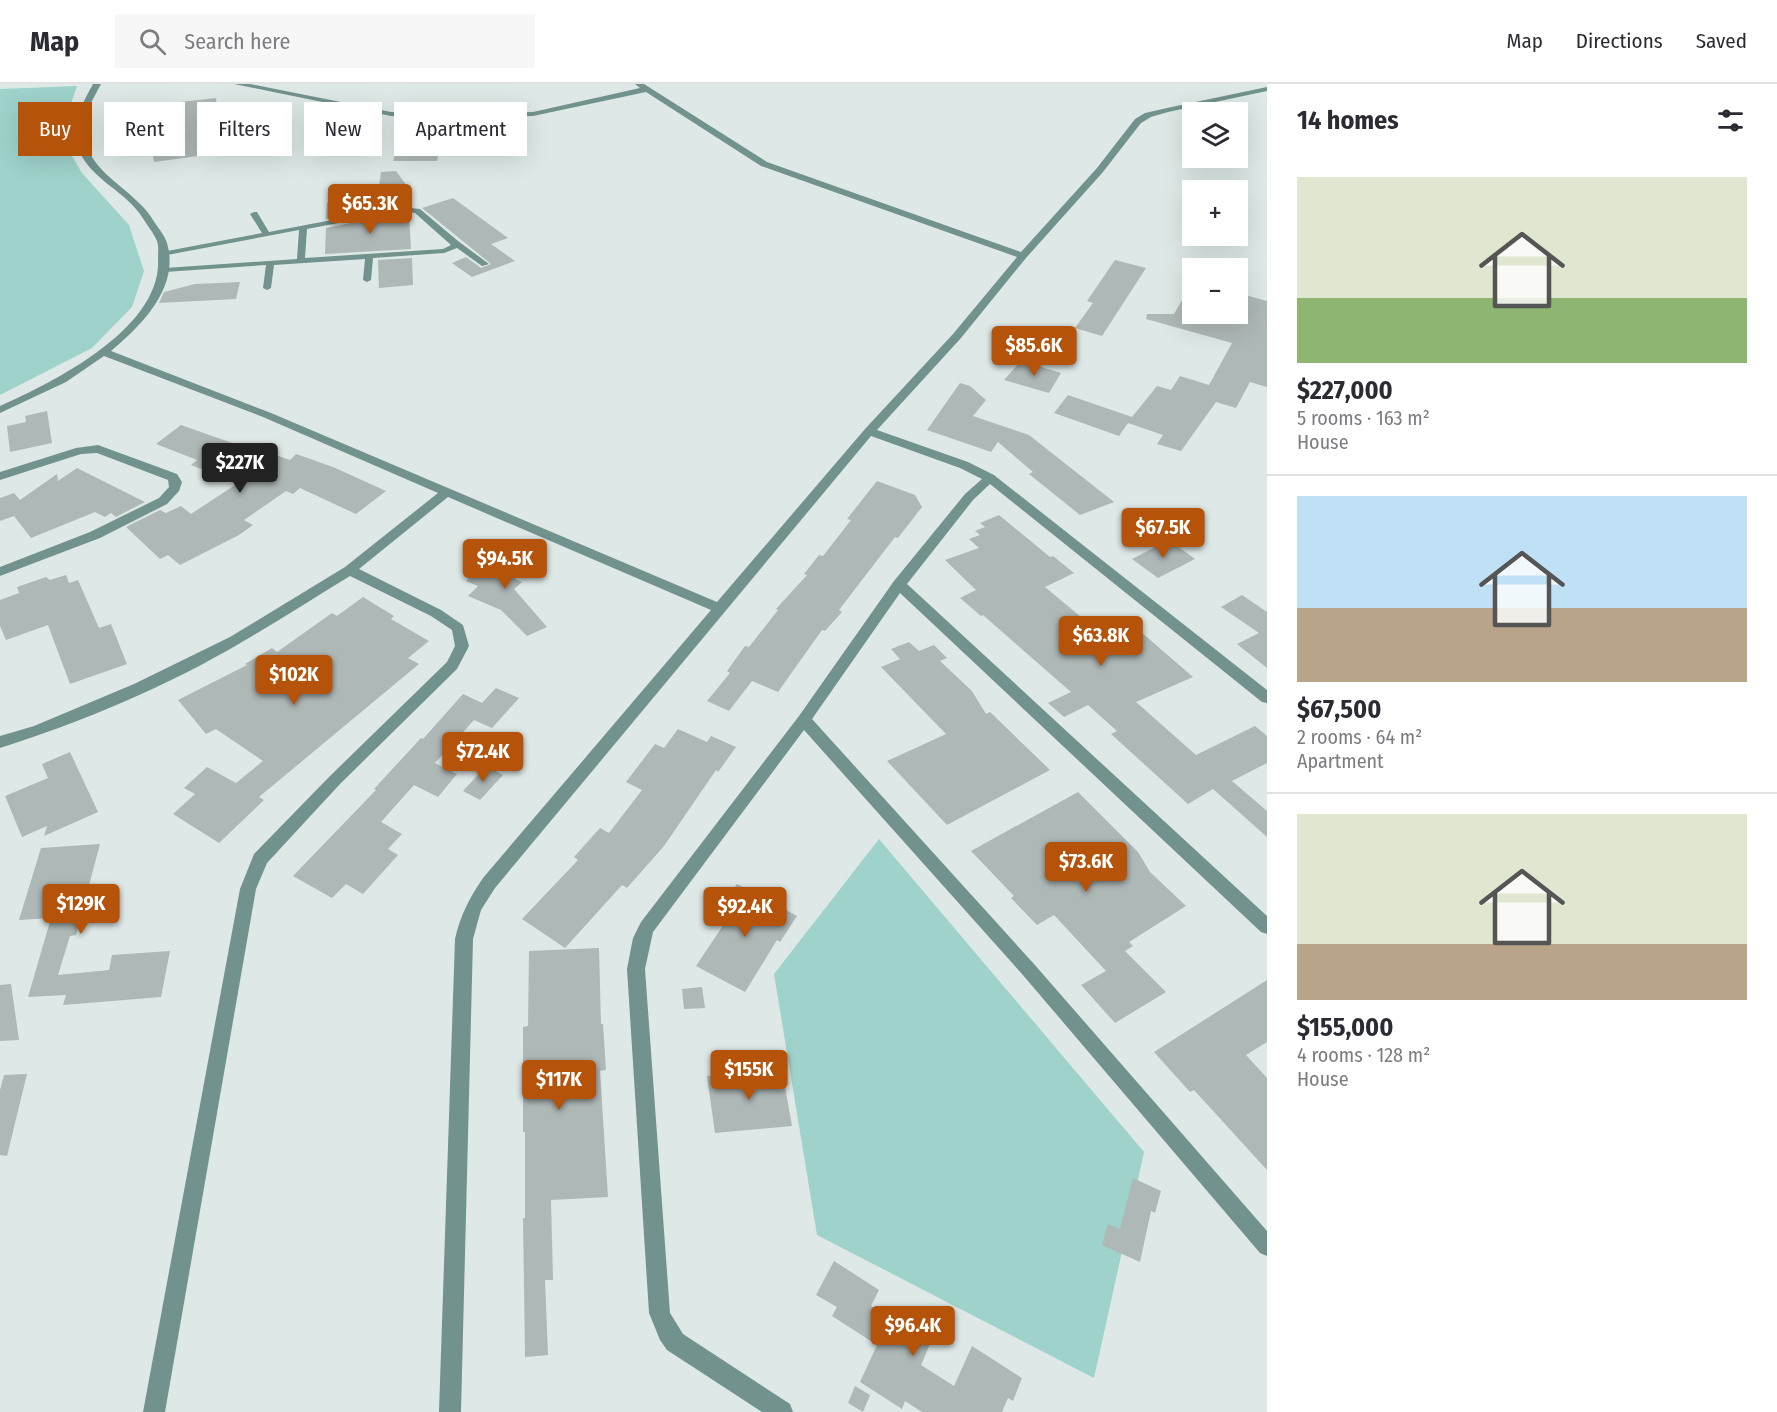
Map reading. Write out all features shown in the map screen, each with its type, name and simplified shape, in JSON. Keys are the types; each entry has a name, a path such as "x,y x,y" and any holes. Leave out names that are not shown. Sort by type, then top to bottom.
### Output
{"street":[{"path":"0,410 57,383 104,352 132,327 153,303 165,270 166,253 158,231 142,210 114,186 83,150 79,129 83,109 97,84"},
{"path":"238,84 391,114 412,116 532,114 643,87 764,164 1023,256"},
{"path":"269,84 407,109 528,108 606,95 633,84"},
{"path":"606,95 612,87"},
{"path":"450,1412 464,939 467,920 476,902 489,883 718,608 869,431 957,336 1023,256 1100,170 1138,121 1148,115 1167,110 1266,89"},
{"path":"606,95 663,100"},
{"path":"104,352 267,415 718,608"},
{"path":"869,431 964,465 990,478 1267,698"},
{"path":"0,572 95,535 163,501 175,488 176,482 173,477 98,449 80,451 1,474"},
{"path":"782,1412 675,1341 668,1332 660,1313 636,969 642,939 647,927 804,720 899,584 969,497 990,478"},
{"path":"0,742 39,730 139,688 235,640 350,570 446,493"},
{"path":"154,1412 246,900 253,872 260,859 335,780 452,665 462,646 458,628 436,613 350,570"},
{"path":"899,584 1267,927"},
{"path":"804,720 1035,978 1267,1246"}],"lane":[{"path":"344,198 357,217"},
{"path":"166,253 411,209 417,211 455,243 485,264"},
{"path":"254,214 267,234"},
{"path":"301,261 303,227"},
{"path":"165,270 444,251 454,246 455,243"},
{"path":"206,267 209,245"},
{"path":"367,279 369,256"},
{"path":"267,288 270,262"}],"green space":[{"path":"77,86 72,102 18,102 18,156 72,156 82,173 129,225 144,271 132,307 92,348 0,395 0,89"},
{"path":"879,839 1144,1152 1094,1378 817,1235 774,974"}],"building":[{"path":"216,98 216,102 197,102 198,156 154,162 153,156 185,156 185,102 181,102"},
{"path":"394,156 438,156 437,161 393,161"},
{"path":"396,171 407,186 408,205 360,212 352,198 378,193 381,172"},
{"path":"453,198 508,238 491,244 515,261 472,277 452,263 466,257 481,268 491,264 422,208"},
{"path":"340,200 349,214 326,219 327,203"},
{"path":"401,213 409,214 411,249 325,254 326,228"},
{"path":"412,258 413,285 379,288 378,260"},
{"path":"1115,260 1146,268 1102,336 1075,328 1093,303 1087,301"},
{"path":"240,282 236,299 159,303 164,292 195,284"},
{"path":"1248,296 1267,301 1267,387 1250,382 1236,408 1216,402 1181,451 1157,444 1163,435 1128,423 1119,436 1054,413 1068,395 1132,417 1157,386 1171,390 1180,376 1209,385 1232,343 1146,319 1147,314 1174,314 1182,300 1182,324 1248,324"},
{"path":"1021,361 1061,373 1049,393 1004,380"},
{"path":"960,383 970,386 986,400 973,416 1029,435 1114,502 1080,515 1029,474 1033,472 998,442 991,452 927,430"},
{"path":"47,411 52,443 10,452 7,426 26,422 25,416"},
{"path":"181,425 252,450 255,448 290,460 296,454 333,467 386,491 356,514 300,488 293,494 286,491 244,520 253,525 239,535 180,565 168,555 160,559 126,527 160,510 166,513 181,506 191,514 238,483 191,465 197,460 156,444"},
{"path":"77,468 145,502 116,517 111,513 105,517 95,512 31,538 14,516 0,521 0,498 14,493 20,500 57,474 58,481"},
{"path":"877,481 915,495 922,507 898,538 895,537 839,610 842,612 825,631 822,630 778,692 752,681 729,711 707,701 730,673 727,671 745,646 749,647 778,610 776,609 807,575 804,574 819,555 823,556 851,520 847,519"},
{"path":"999,515 1050,557 1053,556 1074,573 1045,587 1099,632 1126,619 1193,677 1136,702 1196,755 1255,726 1267,736 1267,763 1232,781 1267,811 1267,837 1213,789 1188,804 1111,734 1117,731 1088,705 1064,717 1048,703 1071,692 983,615 981,616 960,598 976,590 945,560 979,548 969,539 980,535 975,531 985,527 980,523"},
{"path":"1169,540 1195,559 1158,578 1132,559"},
{"path":"499,549 531,563 515,579 522,582 514,589 547,627 527,636 501,610 468,596 478,586 466,581"},
{"path":"66,575 69,583 78,580 99,628 111,624 127,664 70,684 48,625 6,640 0,626 0,600 19,593 17,587 46,577 50,580"},
{"path":"1242,595 1267,612 1267,668 1237,644 1259,633 1221,607"},
{"path":"363,597 394,616 391,619 429,641 408,658 419,664 259,797 264,800 219,843 173,814 195,794 184,788 207,767 236,783 263,761 216,729 206,734 178,700 247,665 245,664 272,648 277,652 332,613 337,616"},
{"path":"909,642 919,651 934,645 947,658 940,661 972,691 986,714 990,712 1050,770 947,825 887,761 946,734 881,667 900,659 891,649"},
{"path":"496,688 519,698 492,728 474,720 435,763 457,774 438,797 414,785 381,822 402,834 388,849 398,855 363,894 346,884 332,898 293,876 376,790 374,789 463,694 482,703"},
{"path":"678,729 707,742 711,736 736,747 718,772 716,770 664,846 627,888 622,885 565,948 522,919 578,860 574,857 600,828 609,833 642,790 626,782 655,744 664,748"},
{"path":"70,752 98,812 44,836 47,826 22,837 5,796 48,778 42,764"},
{"path":"486,766 503,775 480,800 463,791"},
{"path":"1078,792 1138,852 1150,872 1186,906 1129,942 1133,946 1125,951 1166,992 1115,1023 1081,985 1106,971 1054,915 1037,925 1011,898 1014,896 971,851"},
{"path":"100,844 76,935 70,936 58,975 109,970 112,955 170,951 161,997 63,1005 66,995 28,997 51,918 19,920 41,848"},
{"path":"737,884 797,916 780,942 777,940 745,992 696,966 730,915 719,909"},
{"path":"599,948 601,1024 603,1024 606,1070 600,1071 608,1197 551,1200 553,1280 545,1280 548,1355 525,1357 523,1027 528,1026 529,951"},
{"path":"1267,980 1267,1042 1246,1055 1267,1078 1267,1170 1194,1090 1190,1092 1154,1052"},
{"path":"11,984 19,1040 0,1041 0,985"},
{"path":"702,987 705,1008 684,1009 682,989"},
{"path":"782,1070 792,1126 715,1133 707,1076"},
{"path":"27,1074 7,1156 0,1155 0,1090 4,1075"},
{"path":"1133,1178 1161,1191 1155,1213 1151,1211 1140,1262 1102,1245 1108,1224 1120,1229"},
{"path":"834,1261 879,1290 871,1306 930,1344 921,1365 954,1386 972,1346 1022,1378 1013,1401 1008,1398 1002,1412 922,1412 905,1401 902,1409 860,1382 877,1345 832,1316 837,1307 816,1295"},
{"path":"855,1386 870,1395 863,1412 848,1403"}]}
